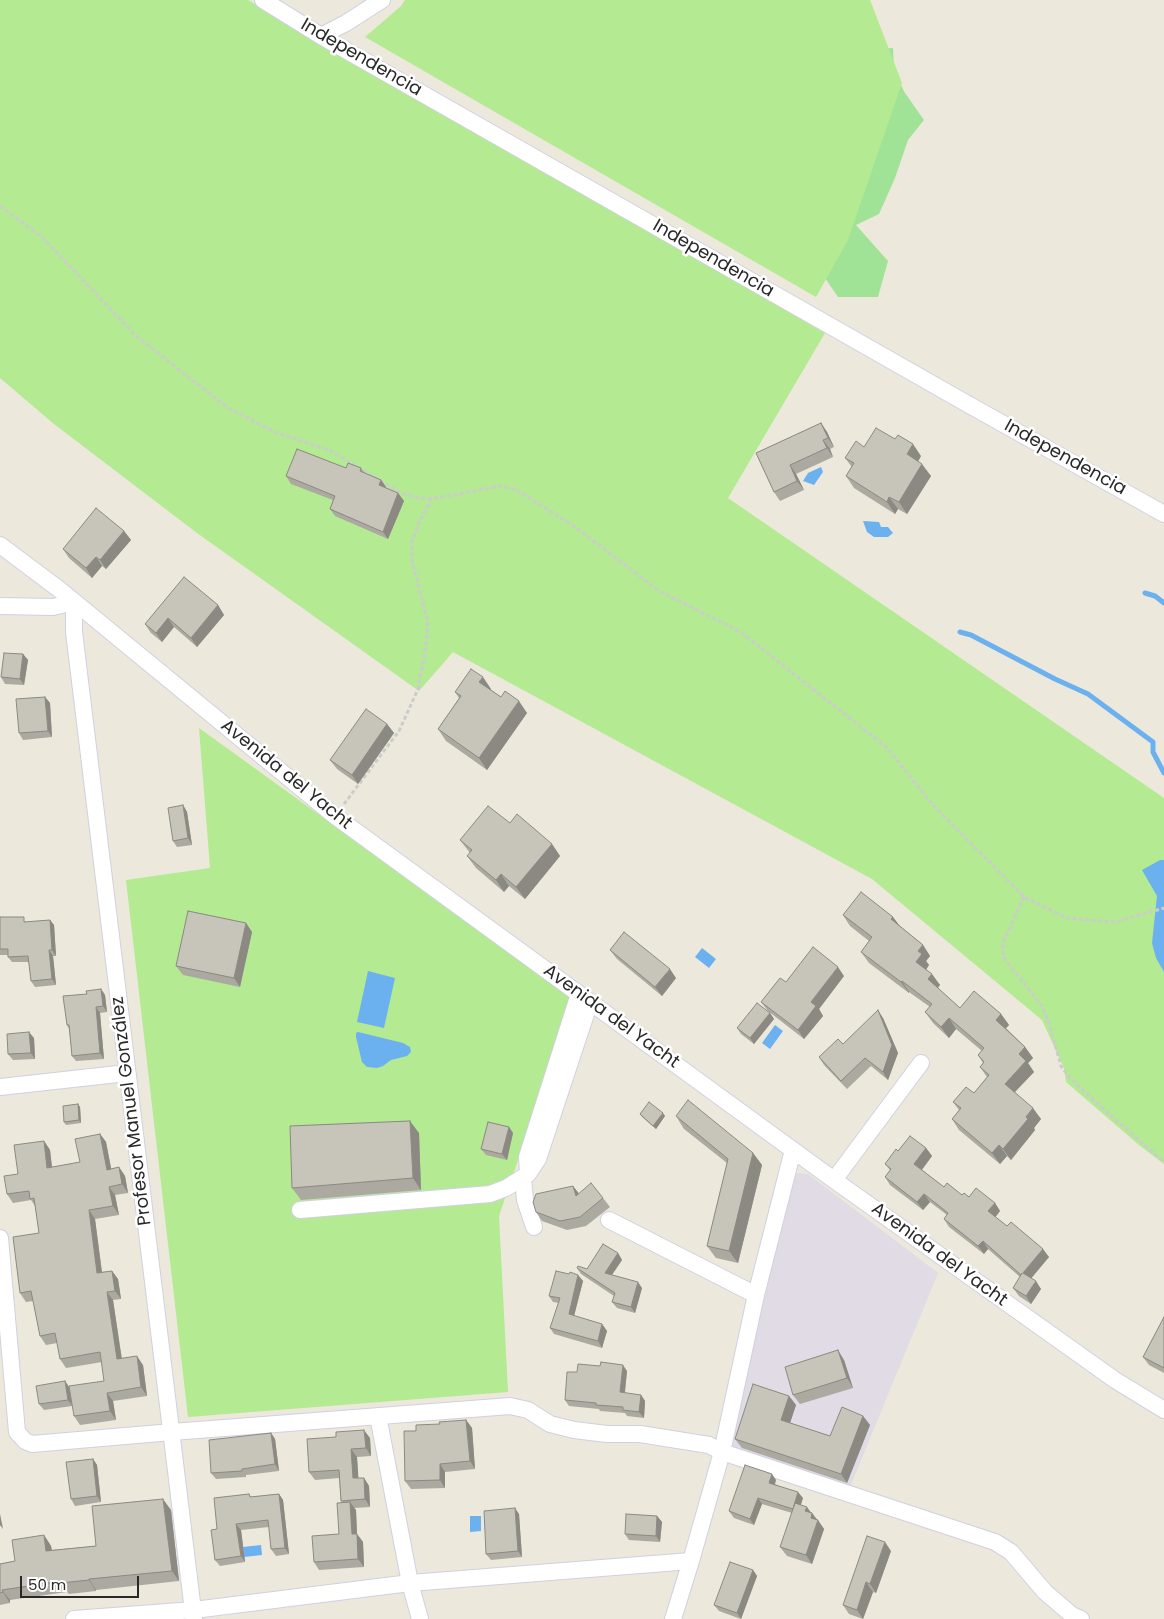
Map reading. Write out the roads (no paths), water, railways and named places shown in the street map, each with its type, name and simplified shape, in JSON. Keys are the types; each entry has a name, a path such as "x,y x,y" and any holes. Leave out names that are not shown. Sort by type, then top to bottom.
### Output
{"street":[{"name":"Independencia","path":"263,0 322,36 1164,514"},
{"path":"322,36 382,0"},
{"name":"Avenida del Yacht","path":"0,545 60,590 336,816 834,1180 1115,1380 1164,1410"},
{"path":"0,606 53,607 74,602"},
{"name":"Profesor Manuel González","path":"74,602 74,632 194,1615"},
{"path":"534,1227 526,1200 525,1176 527,1157 552,1099 584,998"},
{"path":"834,1180 921,1063"},
{"path":"0,1087 127,1073"},
{"path":"673,1619 722,1452 756,1295 793,1150"},
{"path":"300,1210 490,1194 506,1188 525,1176"},
{"path":"609,1220 756,1295"},
{"path":"0,1238 18,1432 25,1441 32,1444 510,1406 528,1410 550,1424 574,1430 607,1434 640,1434 709,1445 722,1452 995,1542 1011,1552 1045,1592 1072,1615 1081,1619"},
{"path":"378,1416 410,1583 420,1619"},
{"path":"74,1619 194,1615 410,1583 691,1562"}],"water":[{"path":"821,467 823,472 814,485 803,481 808,473"},
{"path":"863,521 879,522 881,527 888,527 893,533 888,537 874,537 867,532"},
{"path":"1160,860 1164,860 1164,972 1156,958 1152,943 1157,896 1142,870"},
{"path":"702,948 716,959 709,968 695,957"},
{"path":"368,971 395,978 384,1028 357,1022"},
{"path":"775,1025 783,1031 770,1049 762,1043"},
{"path":"358,1032 403,1043 410,1047 411,1052 407,1056 391,1060 383,1066 377,1068 367,1067 362,1062 356,1037"},
{"path":"470,1516 481,1516 481,1531 470,1532"},
{"path":"261,1545 262,1555 244,1557 243,1547"}],"waterway":[{"path":"1145,593 1155,596 1164,603"},
{"path":"960,632 971,635 1088,694 1153,742 1153,752 1164,773"}]}
